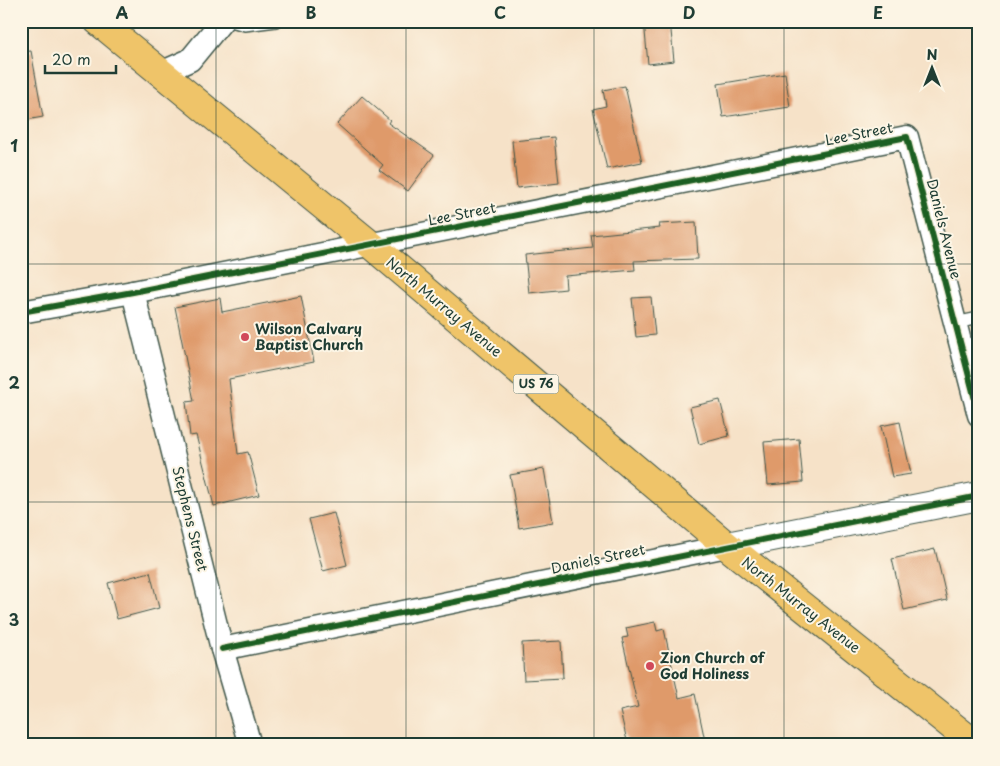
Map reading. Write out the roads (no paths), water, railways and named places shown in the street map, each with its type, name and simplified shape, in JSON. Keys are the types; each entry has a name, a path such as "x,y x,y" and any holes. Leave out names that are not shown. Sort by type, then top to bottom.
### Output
{"main road":[{"name":"North Murray Avenue","path":"98,21 371,245 727,546 976,745"}],"street":[{"path":"161,73 190,60 222,21"},
{"name":"Lee Street","path":"21,312 371,245 907,137"},
{"name":"Daniels Avenue","path":"907,137 979,415"},
{"name":"Stephens Street","path":"133,292 222,649 250,745"},
{"name":"Daniels Street","path":"222,649 979,496"}],"lane":[{"path":"231,21 245,25 276,21"},
{"path":"955,323 979,318"}],"place":[{"name":"Wilson Calvary Baptist Church","path":"245,337"},
{"name":"Zion Church of God Holiness","path":"650,666"}]}
